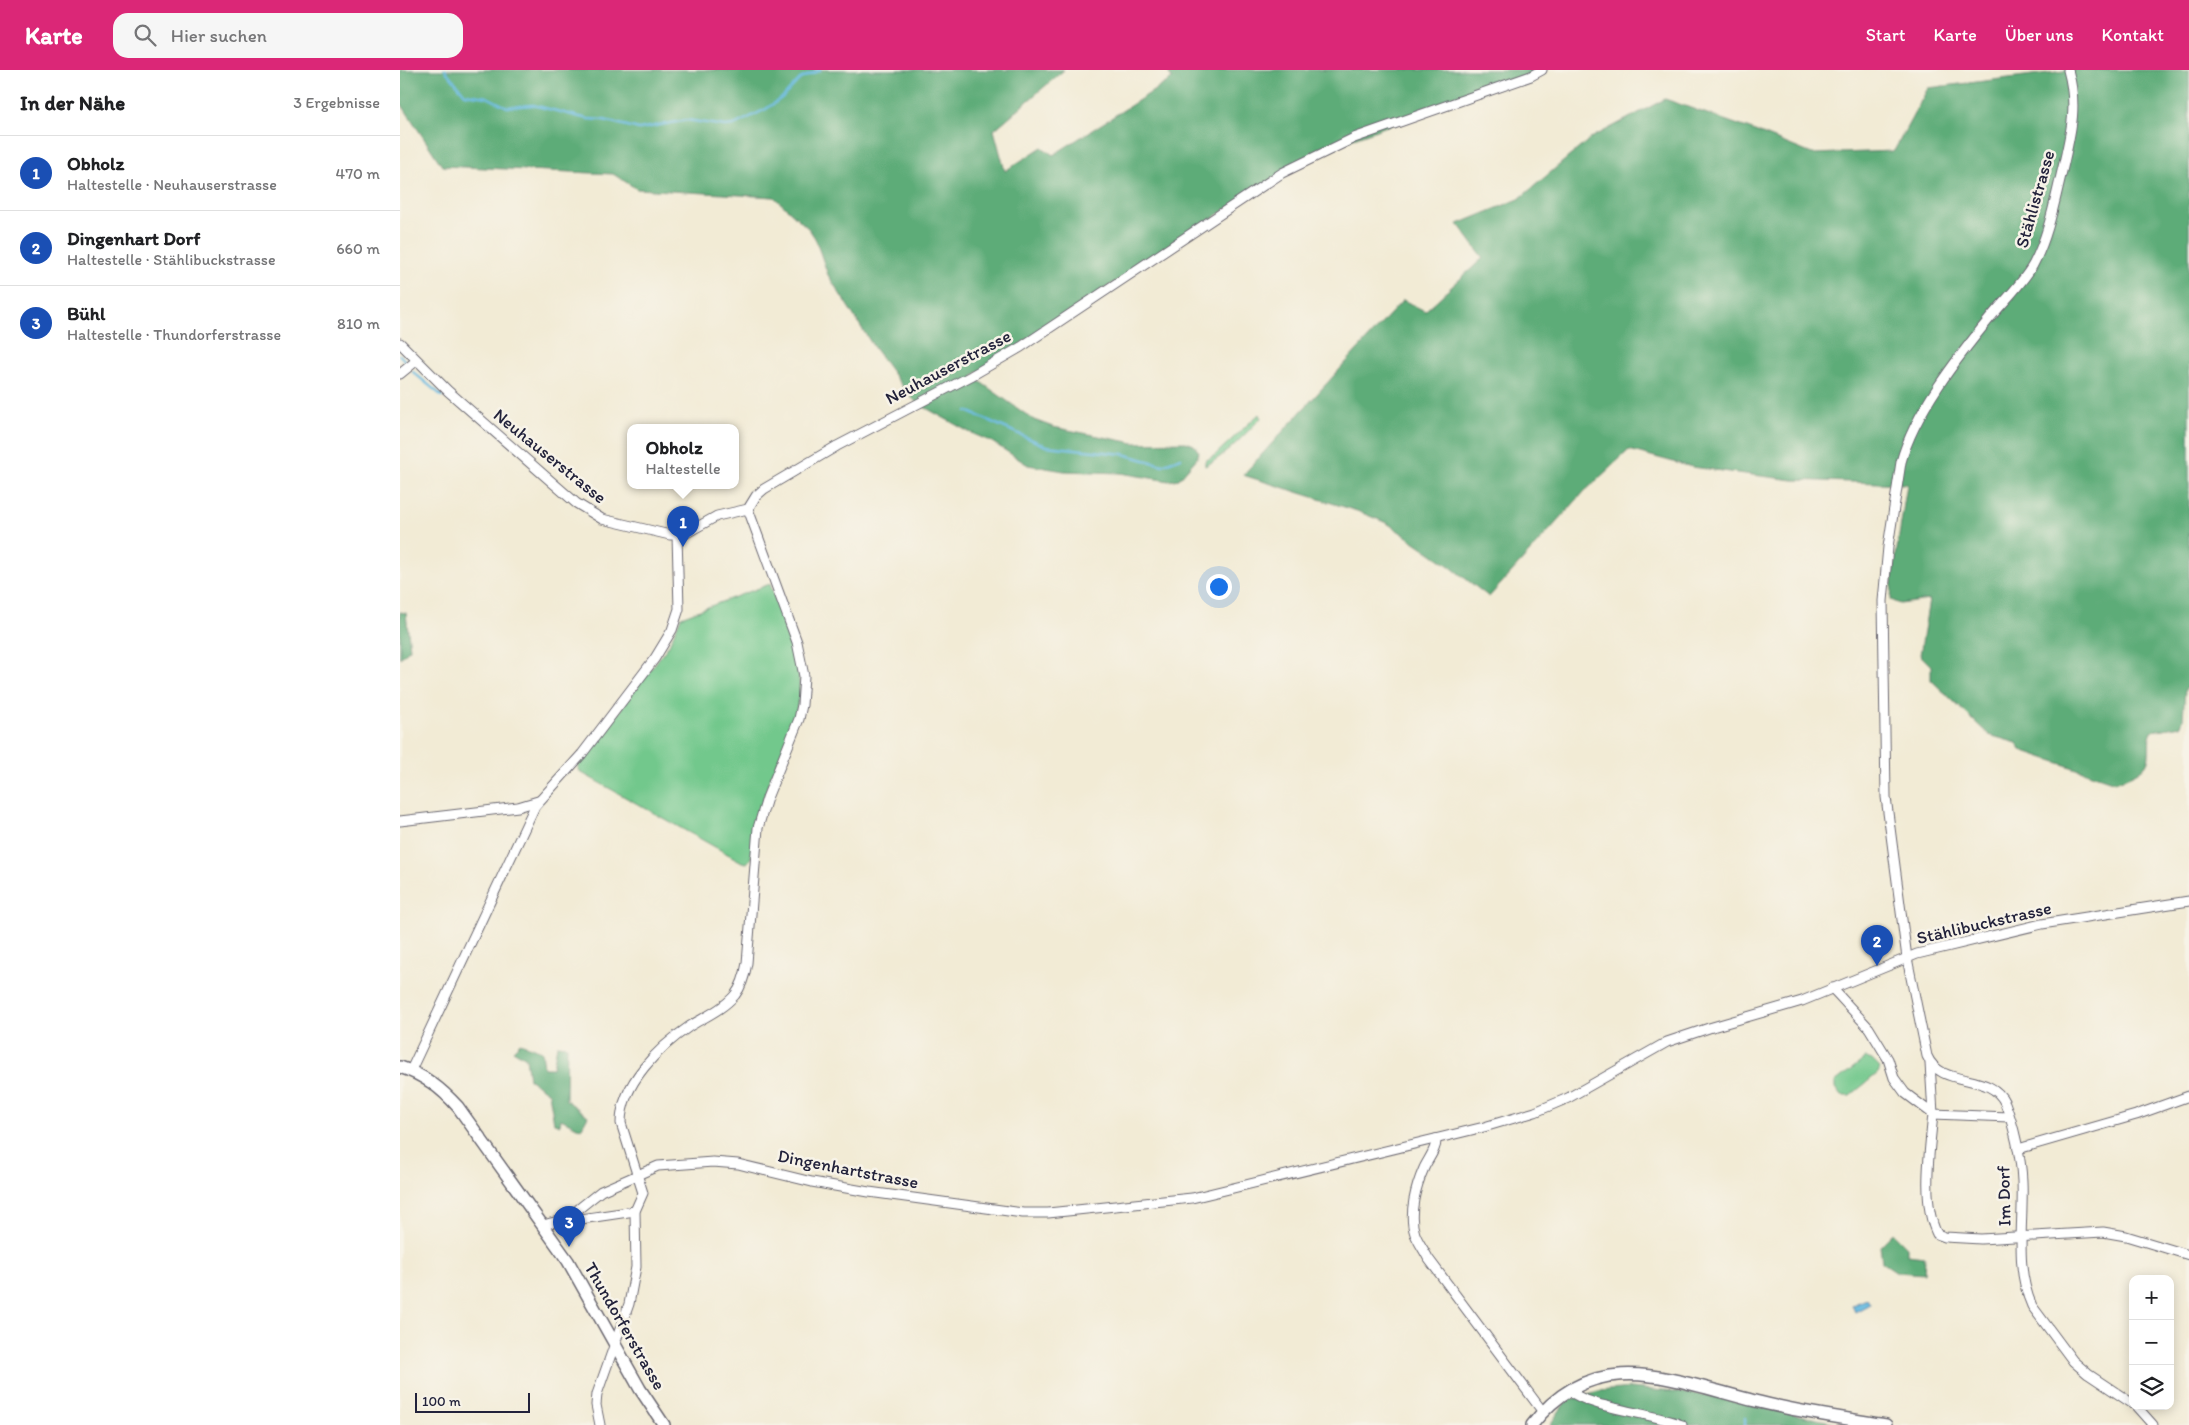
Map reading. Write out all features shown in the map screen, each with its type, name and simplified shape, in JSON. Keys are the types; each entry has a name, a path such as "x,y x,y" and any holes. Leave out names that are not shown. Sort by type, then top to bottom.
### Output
{"street":[{"name":"Neuhauserstrasse","path":"748,509 756,496 764,489 837,446 971,376 1021,347 1282,173 1354,138 1532,76 1542,70"},
{"name":"Stählistrasse","path":"1907,958 1886,797 1883,601 1888,547 1901,462 1918,420 1934,394 1972,339 2033,264 2051,216 2074,115 2068,70"},
{"name":"Neuhauserstrasse","path":"400,343 455,398 576,503 602,519 677,535"},
{"path":"400,374 416,361"},
{"path":"406,1068 539,801 582,754 655,658 672,630 679,599 677,535 683,535 717,516 748,509 797,642 804,676 802,705 794,735 767,798 758,828 747,963 743,981 735,995 722,1006 672,1040 643,1069 625,1095 620,1123 643,1193 635,1211 635,1278 629,1304 597,1394 596,1405 600,1425"},
{"path":"400,821 518,807 539,801"},
{"name":"Stählibuckstrasse","path":"1436,1139 1535,1112 1568,1098 1667,1042 1802,1001 1907,958 2042,924 2189,901"},
{"path":"1907,958 1930,1063 1933,1114"},
{"path":"1832,988 1870,1028 1888,1059 1894,1078 1905,1093 1933,1114 2009,1117"},
{"name":"Im Dorf","path":"1930,1063 1943,1074 1994,1090 2003,1100 2018,1149 2023,1183 2020,1238 1981,1239 1945,1237 1937,1234 1929,1208 1929,1157 1933,1114"},
{"name":"Thundorferstrasse","path":"406,1068 438,1086 450,1098 543,1225 576,1274 640,1389 664,1425"},
{"path":"2018,1149 2136,1115 2189,1096"},
{"path":"1436,1139 1436,1144 1424,1168 1414,1203 1414,1233 1428,1258 1543,1412"},
{"name":"Dingenhartstrasse","path":"543,1225 560,1222 571,1216 601,1191 658,1166 671,1163 729,1163 869,1192 1023,1213 1048,1213 1162,1202 1225,1191 1436,1139"},
{"path":"571,1216 581,1219 635,1211"},
{"path":"2129,1401 2094,1378 2073,1361 2032,1306 2025,1287 2020,1238 2103,1232 2126,1236 2189,1255"},
{"path":"1532,1425 1543,1412 1570,1391 1606,1377 1646,1374 1784,1408 1886,1425"},
{"path":"1570,1391 1580,1399 1649,1414 1682,1425"},
{"path":"2139,1410 2152,1425"}],"green space":[{"path":"400,70 1064,70 994,130 1005,171 1042,147 1053,155 1172,79 1167,70 1542,70 1354,138 1282,173 972,376 1034,420 1053,427 1134,443 1186,442 1194,445 1199,452 1197,458 1179,479 1169,481 1120,473 1064,471 1028,465 992,442 969,432 917,403 908,394 875,349 828,275 815,238 809,229 774,197 637,189 613,174 442,166 400,102"},
{"path":"2073,70 2189,70 2189,688 2185,689 2181,726 2152,731 2146,765 2132,775 2115,782 2021,750 2017,743 1989,735 1931,680 1931,666 1920,655 1929,600 1900,604 1891,600 1892,581 1907,484 1793,480 1692,467 1629,450 1584,492 1489,597 1448,565 1387,523 1357,511 1243,475 1403,300 1425,311 1483,258 1458,224 1519,199 1591,138 1665,99 1750,129 1812,154 1894,151 1928,88"},
{"path":"1259,414 1261,418 1235,444 1205,466 1205,461 1215,455"},
{"path":"770,584 798,667 800,694 792,728 768,784 754,830 751,858 747,863 742,862 580,772 578,766 669,645 681,617"},
{"path":"400,612 406,613 410,649 400,658"},
{"path":"520,1043 542,1051 544,1068 553,1068 557,1045 567,1046 566,1100 588,1116 581,1129 561,1119 560,1125 554,1123 549,1093 529,1079 526,1058 513,1050"},
{"path":"1866,1058 1872,1060 1880,1068 1878,1073 1850,1096 1841,1096 1835,1088 1835,1082"},
{"path":"1893,1233 1907,1247 1907,1255 1925,1257 1924,1274 1897,1272 1882,1262 1880,1246"},
{"path":"1631,1388 1706,1395 1845,1425 1550,1425 1566,1401 1598,1391"}],"water":[{"path":"1867,1299 1870,1304 1855,1312 1852,1305"}],"waterway":[{"path":"445,70 465,94 487,97 507,107 533,105 588,119 604,120 639,129 687,120 725,126 734,125 766,109 783,97 800,79 820,70"},
{"path":"400,355 405,361"},
{"path":"413,372 442,396"},
{"path":"967,411 1046,446 1123,454 1162,465 1181,458"},
{"path":"1745,1418 1745,1425"}],"place":[{"name":"Obholz","path":"683,547"},
{"name":"Dingenhart Dorf","path":"1877,966"},
{"name":"Bühl","path":"569,1247"}]}
